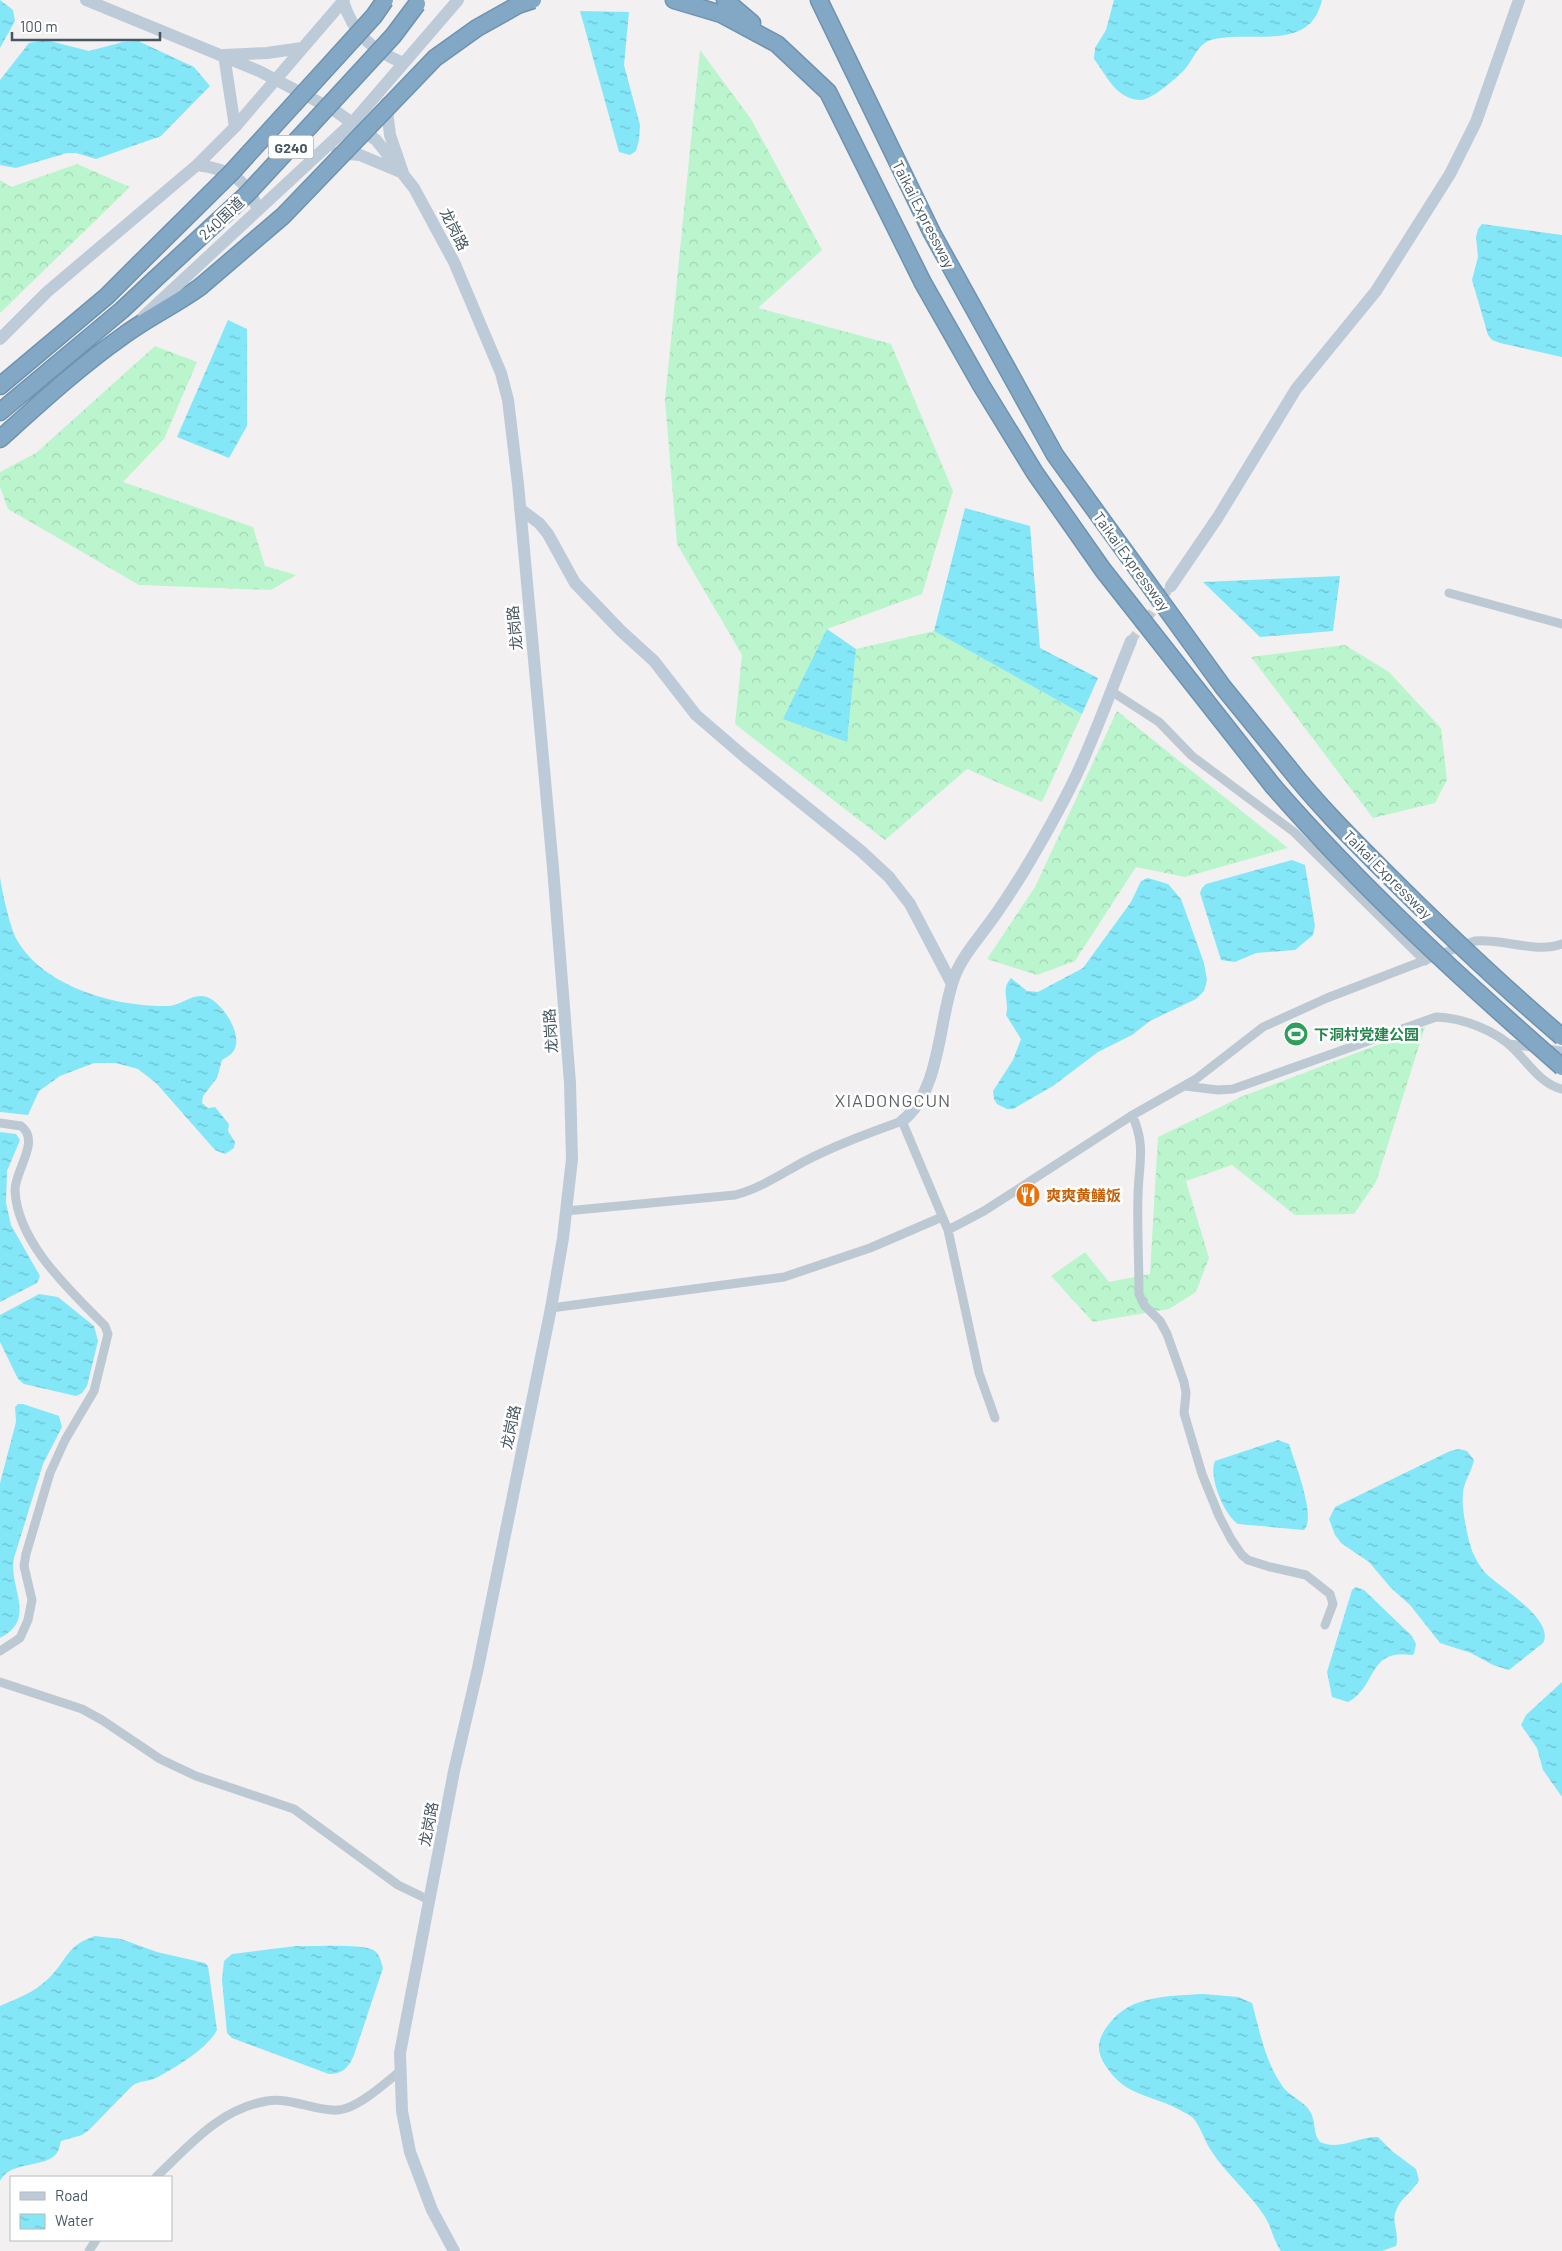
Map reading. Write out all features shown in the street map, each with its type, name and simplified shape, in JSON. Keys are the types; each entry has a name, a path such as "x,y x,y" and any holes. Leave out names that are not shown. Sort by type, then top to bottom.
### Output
{"highway":[{"name":"240国道","path":"0,386 107,296 231,173 374,16 385,0"},
{"path":"0,439 61,385 124,335 175,305 200,287 283,216 435,58 477,28 518,5 533,0"},
{"path":"674,0 723,7"},
{"name":"Taikai Expressway","path":"818,0 932,233 1054,455 1223,687 1310,795 1396,883 1492,975 1562,1037"},
{"name":"240国道","path":"0,412 122,310 247,194 393,36 419,2"},
{"name":"Taikai Expressway","path":"723,7 777,44 828,92 919,276 981,385 1035,473 1103,570 1273,786 1387,906 1477,991 1562,1067"}],"main road":[{"name":"龙岗路","path":"86,0 224,55 276,79 353,122 376,140 403,173 428,211 454,262 501,373 508,400 520,509 553,868 570,1083 572,1159 551,1308 429,1900 400,2052 399,2072 402,2111 414,2165 432,2210 454,2251"},
{"path":"344,0 350,21 368,44 403,63"},
{"path":"0,339 47,292 197,165 235,127 344,0"},
{"path":"124,335 353,122 458,0"},
{"path":"1171,586 1218,517 1296,389 1376,291 1447,180 1476,122 1519,0"},
{"path":"235,127 224,55 267,53 302,48"},
{"path":"385,84 386,118 403,173"},
{"path":"317,155 331,152 360,155 403,173"},
{"path":"197,165 220,168 243,183 254,198 258,210"},
{"path":"520,509 539,523 548,534 564,566 579,587 621,631 654,661 696,715 861,851 889,877 910,904 952,984"},
{"path":"902,1121 918,1105 928,1085 952,984 965,956 993,918 1040,842 1075,777 1131,642"}],"street":[{"path":"1449,594 1562,624"},
{"path":"1111,691 1159,722 1192,756 1294,832 1425,961"},
{"path":"948,1230 984,1211 1132,1116 1185,1086 1270,1023 1327,998 1475,941 1492,941 1552,948 1562,944"},
{"path":"1185,1086 1218,1090 1233,1088 1431,1017 1447,1017 1485,1030 1509,1044 1544,1079 1562,1089"},
{"path":"1509,1044 1562,1051"},
{"path":"1132,1116 1140,1131 1142,1143 1138,1194 1139,1294 1144,1305 1163,1326 1178,1366 1186,1393 1184,1412 1202,1474 1219,1516 1242,1555 1259,1564 1303,1574 1330,1594 1334,1604 1325,1625"},
{"path":"566,1211 735,1195 762,1186 805,1161 845,1142 902,1121 948,1230 979,1373 996,1418"},
{"path":"0,1123 21,1126 28,1134 29,1143 15,1190 19,1208 36,1248 61,1282 105,1326 108,1334 94,1391 65,1440 50,1473 26,1554 24,1566 32,1600 28,1620 20,1638 0,1651"},
{"path":"551,1308 784,1277 870,1248 942,1217"},
{"path":"0,1682 82,1709 102,1720 160,1759 196,1776 294,1809 398,1885 429,1900"},
{"path":"157,2176 210,2126 232,2111 272,2100 341,2110 372,2093 399,2072"}],"green space":[{"path":"700,50 751,119 822,250 758,308 891,344 953,491 922,594 827,629 846,742 856,649 934,631 1082,714 1042,802 967,769 885,840 735,724 742,655 677,544 665,400"},
{"path":"77,164 130,187 0,313 0,180 11,187"},
{"path":"155,346 197,362 164,439 123,482 253,527 265,566 296,575 271,590 139,585 8,509 0,487 0,472 36,453"},
{"path":"1345,645 1389,672 1441,728 1447,780 1435,803 1373,818 1251,657"},
{"path":"1117,711 1288,848 1185,877 1136,867 1075,961 1037,975 987,959 1035,887"},
{"path":"1425,1027 1376,1182 1354,1214 1295,1215 1232,1165 1186,1181 1209,1258 1196,1292 1169,1309 1093,1322 1051,1276 1085,1252 1109,1282 1150,1274 1158,1137 1243,1096"}],"water":[{"path":"0,0 13,10 15,21 0,48"},
{"path":"1114,0 1322,0 1315,17 1305,27 1292,33 1277,36 1226,37 1207,42 1199,48 1186,68 1171,82 1151,97 1140,100 1132,99 1118,91 1094,59 1095,48 1106,30"},
{"path":"580,11 629,12 624,65 640,125 636,151 630,155 619,152"},
{"path":"46,40 89,51 123,42 138,41 194,67 210,86 161,136 96,159 76,153 67,153 16,168 0,165 0,80 29,43"},
{"path":"1482,224 1562,235 1562,357 1500,343 1492,340 1488,335 1472,280 1478,257 1476,237 1478,229"},
{"path":"228,320 247,329 247,426 229,458 177,437"},
{"path":"965,508 1030,526 1040,648 1098,678 1082,714 934,631"},
{"path":"1340,576 1333,631 1260,637 1203,582"},
{"path":"827,629 856,649 847,742 783,719"},
{"path":"1292,860 1305,865 1315,926 1313,935 1295,950 1256,953 1235,962 1221,960 1200,893 1202,888 1206,884"},
{"path":"0,877 4,900 17,940 29,956 63,982 104,998 126,1003 167,1006 202,996 207,997 220,1006 231,1022 236,1039 236,1047 232,1053 222,1060 217,1078 203,1096 202,1103 208,1108 215,1107 229,1124 228,1131 235,1142 234,1148 225,1154 215,1150 156,1083 138,1069 116,1063 94,1063 60,1076 39,1091 28,1115 0,1112"},
{"path":"1148,878 1168,884 1181,899 1204,963 1207,980 1204,991 1196,999 1150,1021 1132,1035 1098,1052 1053,1086 1013,1109 1007,1109 997,1104 993,1091 1013,1060 1021,1039 1006,1015 1006,987 1008,982 1011,978 1027,991 1038,992 1083,968 1131,902 1141,881"},
{"path":"0,1132 16,1134 20,1140 7,1171 6,1203 11,1225 40,1276 37,1283 0,1302"},
{"path":"39,1294 58,1297 94,1326 98,1341 87,1386 82,1393 76,1396 24,1384 18,1379 0,1342 0,1315"},
{"path":"18,1404 59,1416 62,1427 43,1464 14,1558 13,1569 20,1612 17,1622 11,1630 0,1638 0,1483 16,1422 15,1407"},
{"path":"1278,1440 1289,1444 1303,1488 1308,1513 1304,1530 1238,1524 1223,1504 1216,1485 1213,1468 1215,1461"},
{"path":"1459,1449 1467,1451 1474,1460 1463,1493 1465,1524 1473,1553 1489,1576 1533,1613 1541,1623 1545,1633 1543,1643 1509,1670 1493,1665 1471,1653 1440,1643 1410,1605 1391,1588 1369,1562 1341,1543 1335,1535 1329,1519 1335,1507 1450,1451"},
{"path":"1356,1587 1364,1590 1412,1636 1416,1644 1414,1654 1412,1655 1398,1654 1387,1657 1374,1670 1358,1695 1348,1702 1332,1697 1327,1672 1352,1590"},
{"path":"1562,1682 1562,1797 1543,1770 1537,1748 1521,1725 1526,1715"},
{"path":"95,1936 121,1939 157,1952 205,1963 208,1966 217,2030 199,2051 182,2063 155,2079 132,2086 82,2135 61,2141 58,2152 52,2158 11,2170 0,2181 0,2006 25,1995 43,1984 55,1972 72,1949"},
{"path":"296,1946 360,1947 375,1951 381,1961 383,1968 354,2055 348,2066 338,2073 329,2074 232,2038 227,2033 222,1980 224,1961 232,1954"},
{"path":"1203,1994 1238,1997 1252,2003 1272,2067 1283,2087 1311,2113 1316,2136 1320,2142 1335,2145 1378,2137 1392,2151 1416,2169 1419,2180 1400,2202 1395,2215 1396,2246 1382,2251 1281,2251 1265,2217 1218,2160 1194,2119 1178,2109 1129,2089 1105,2065 1099,2049 1100,2039 1105,2029 1118,2014 1139,2002 1177,1995"}],"tunnel":[{"path":"1131,641 1171,586"}],"place":[{"name":"下洞村党建公园","path":"1296,1034"},
{"name":"爽爽黄鳝饭","path":"1028,1195"}],"district":[{"name":"XIADONGCUN","path":"893,1100"}]}
